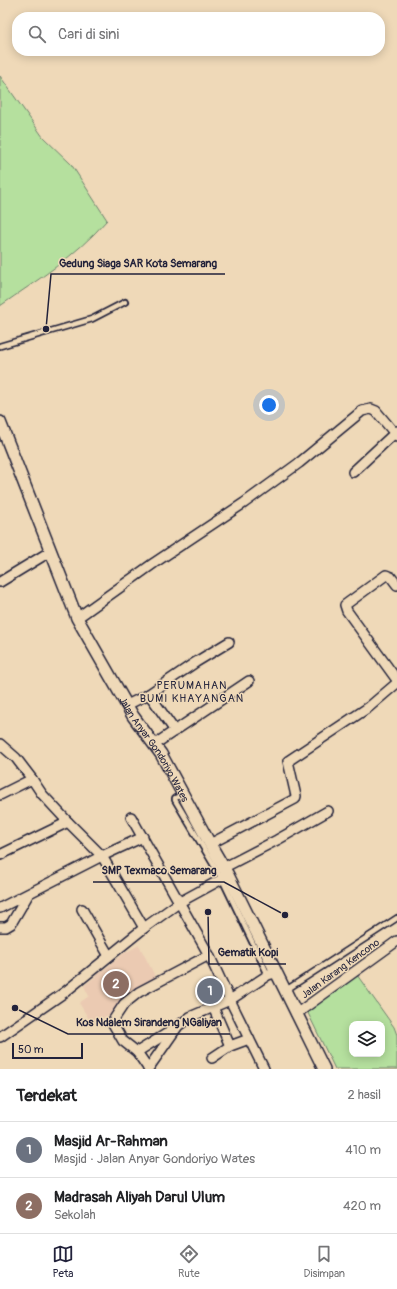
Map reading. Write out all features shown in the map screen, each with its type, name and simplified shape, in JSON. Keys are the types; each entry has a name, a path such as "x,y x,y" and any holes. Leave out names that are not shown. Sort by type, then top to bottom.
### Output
{"street":[{"path":"77,618 154,563 244,504 299,463 362,412 371,409 376,411 396,434 353,472"},
{"name":"Jalan Anyar Gondoriyo Wates","path":"0,422 77,618 133,716 161,754 210,844 272,974 285,991 324,1069"},
{"path":"0,582 51,551"},
{"path":"397,585 391,577 386,575 345,605 347,611 397,680"},
{"path":"128,706 150,694 196,662 229,642"},
{"path":"155,744 249,681"},
{"path":"210,844 294,799 296,796 288,761 369,707 397,683"},
{"path":"150,694 174,731"},
{"path":"0,744 16,758 42,794 102,856 144,928"},
{"path":"0,795 32,779"},
{"path":"0,1037 65,992 144,928 180,902 278,840 328,811"},
{"path":"132,818 209,954 264,1069"},
{"path":"0,855 68,822"},
{"path":"0,908 102,856 143,837"},
{"path":"0,927 6,927 11,924 28,895"},
{"path":"82,909 109,956"},
{"name":"Jalan Karang Kencono","path":"296,1014 397,941"},
{"path":"178,1026 148,1068 137,1052 122,1041 112,1022 124,1004 139,992 209,954"},
{"path":"137,1052 190,1017 230,1000 272,974"},
{"path":"213,1007 230,1046"},
{"path":"212,1058 230,1046 249,1039"}],"lane":[{"path":"0,346 92,319 125,302"},
{"path":"183,795 175,798 175,800 224,874"},
{"path":"285,991 397,918"}],"shaded area":[{"path":"139,945 156,978 114,1012 92,1024 79,1003 89,996 84,986 123,954"}],"green space":[{"path":"0,76 43,137 71,164 107,220 70,256 0,306"},
{"path":"357,975 394,1027 397,1035 397,1069 335,1069 306,1009"}],"place":[{"name":"Gedung Siaga SAR Kota Semarang","path":"46,329"},
{"name":"Gematik Kopi","path":"208,912"},
{"name":"SMP Texmaco Semarang","path":"285,915"},
{"name":"Madrasah Aliyah Darul Ulum","path":"116,984"},
{"name":"Masjid Ar-Rahman","path":"210,991"},
{"name":"Kos Ndalem Sirandeng NGaliyan","path":"15,1008"}],"district":[{"name":"PERUMAHAN BUMI KHAYANGAN","path":"192,691"}]}
